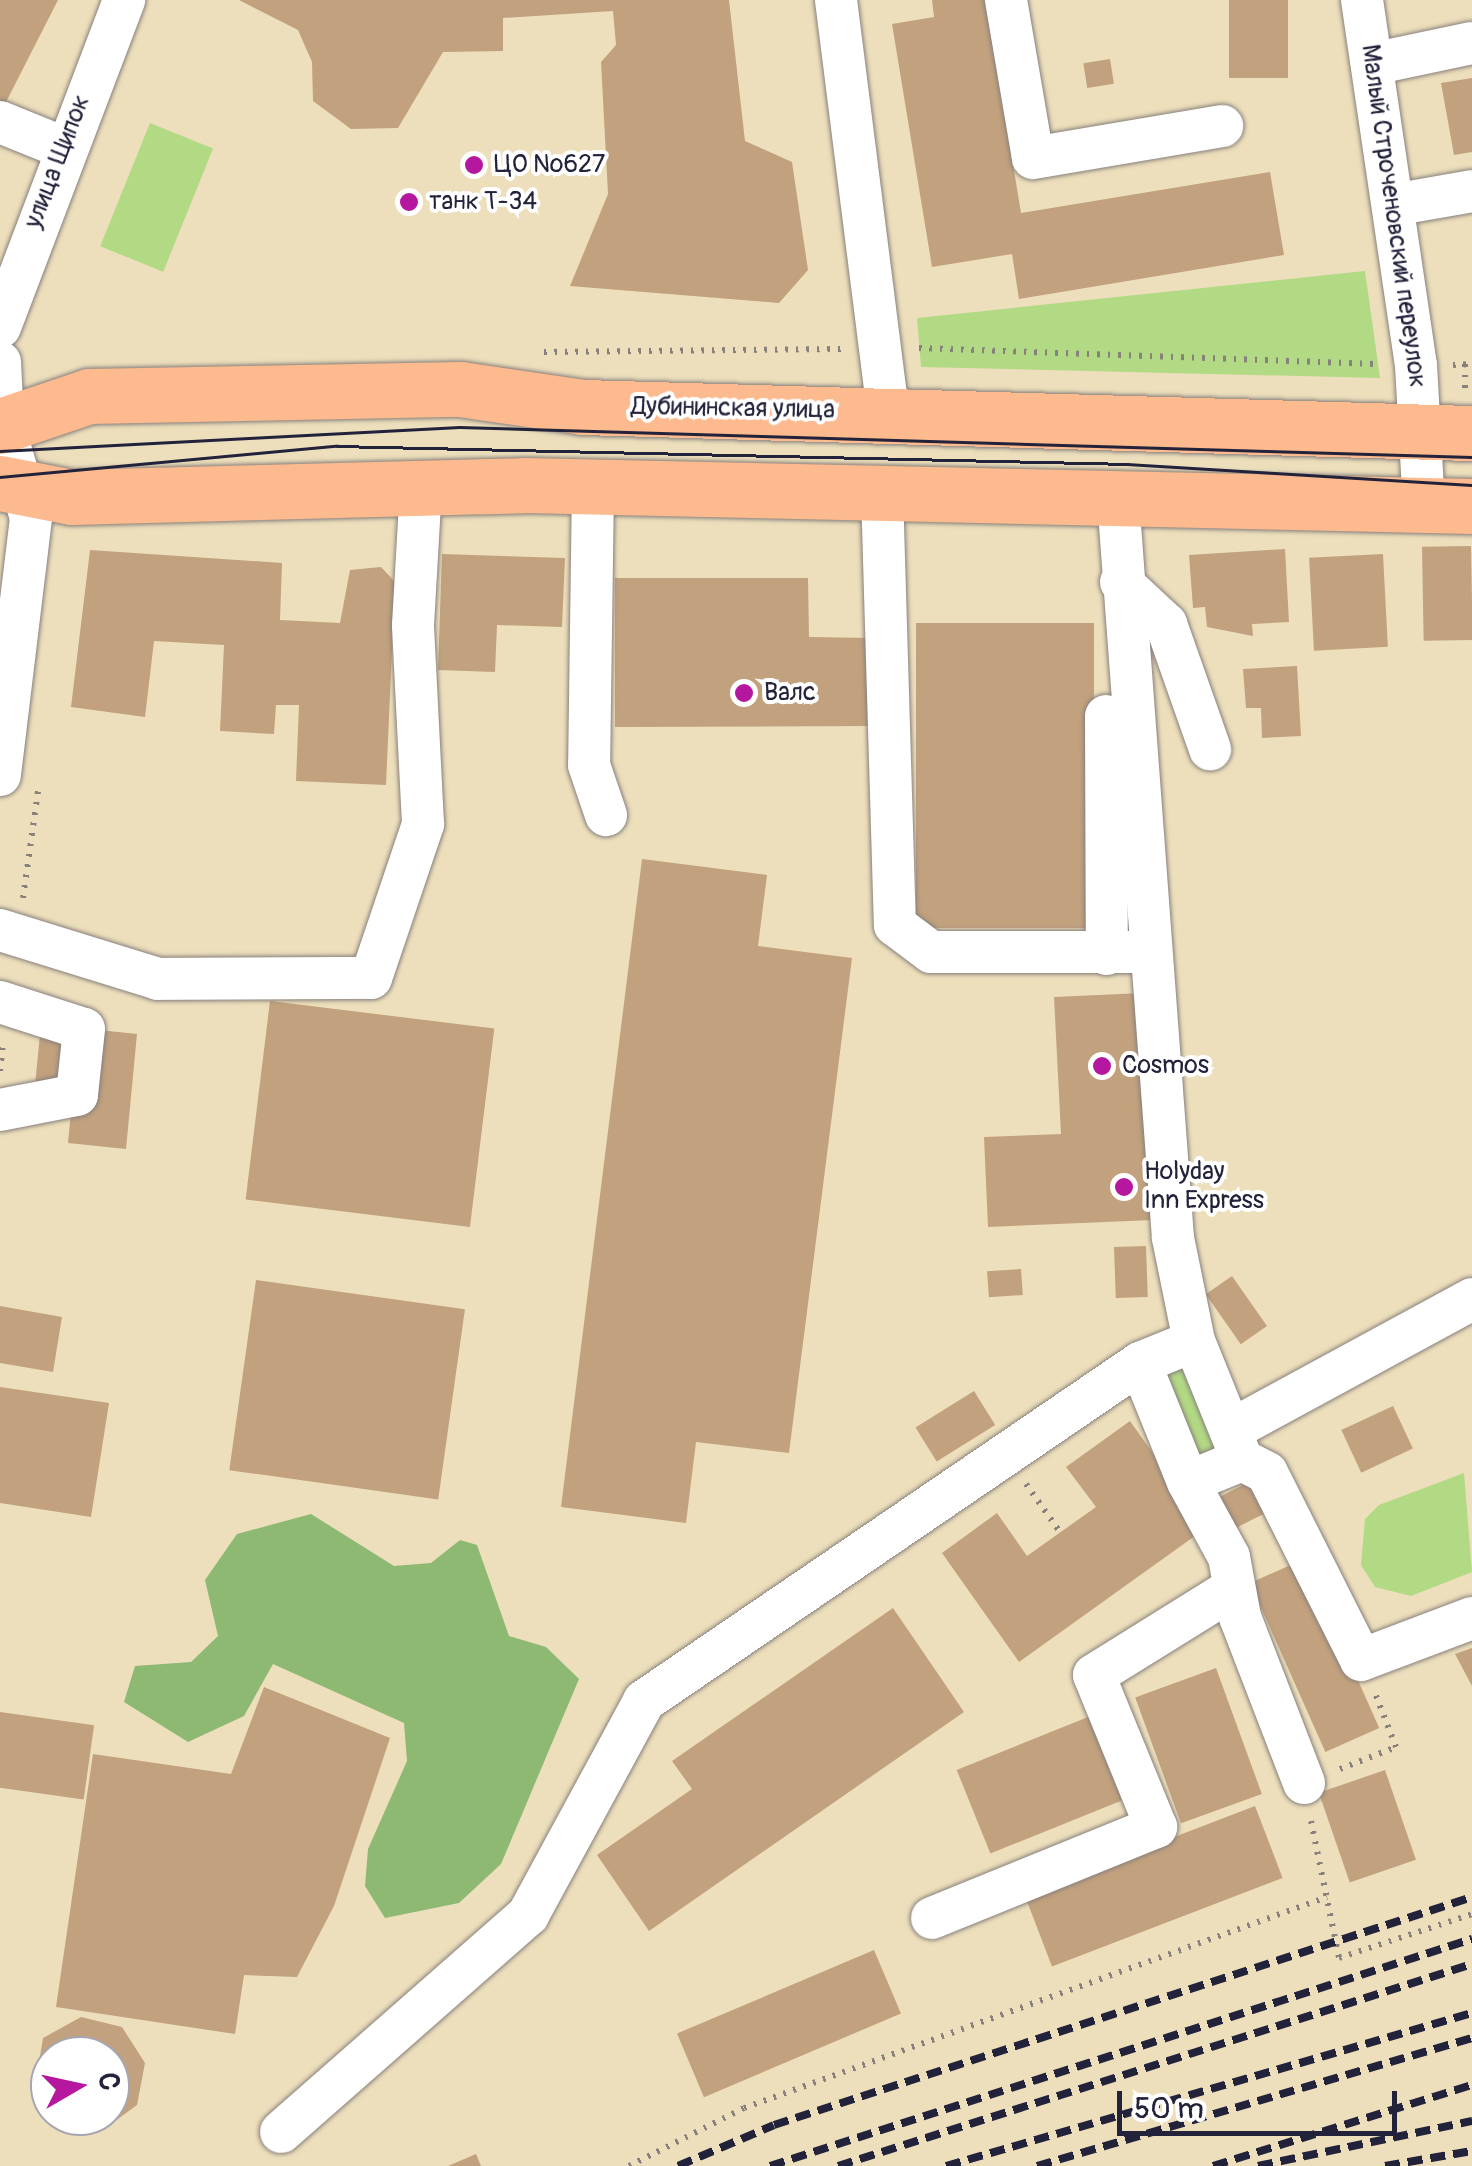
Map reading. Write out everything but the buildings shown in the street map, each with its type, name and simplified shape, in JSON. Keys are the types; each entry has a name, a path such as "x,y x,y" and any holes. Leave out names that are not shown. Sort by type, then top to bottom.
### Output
{"main road":[{"name":"Дубининская улица","path":"2,425 89,396 460,388 583,407 888,411 1448,432"},
{"path":"18,497 593,486 1448,506"}],"street":[{"name":"улица Щипок","path":"0,327 62,147 124,0"},
{"path":"836,0 888,411"},
{"path":"1006,0 1033,158 1222,126"},
{"name":"Малый Строченовский переулок","path":"1362,0 1416,365 1448,432 1448,506"},
{"path":"1372,64 1472,42"},
{"path":"0,122 62,147"},
{"path":"1393,206 1472,191"},
{"path":"0,362 2,425 18,497 0,775"},
{"path":"593,486 589,766 606,816"},
{"path":"0,930 158,978 370,978 424,824 413,625 421,487"},
{"path":"882,491 895,925 931,952 1150,952"},
{"path":"1118,498 1173,1238 1194,1341 1237,1444 1267,1474 1362,1660 1472,1618"},
{"path":"1108,954 1106,651 1122,576"},
{"path":"1122,576 1166,624 1210,750"},
{"path":"0,1002 84,1029 78,1095 0,1110"},
{"path":"1188,1482 1237,1444 1472,1299"},
{"path":"282,2132 528,1915 644,1701 1140,1363 1194,1341"},
{"path":"1140,1363 1188,1482 1229,1557 1234,1588 1304,1783"},
{"path":"932,1918 1156,1827 1094,1674 1234,1588"}],"path":[{"path":"539,352 883,351 1472,364"},
{"path":"1039,1502 1060,1532"},
{"path":"1362,1660 1396,1747 1304,1783 1339,1958 1472,1914"},
{"path":"629,2166 744,2108 1327,1897"}],"green space":[{"path":"150,123 213,148 163,272 100,246"},
{"path":"1365,271 1380,378 921,367 917,318"},
{"path":"1183,1355 1226,1447 1199,1467 1158,1364"},
{"path":"1464,1473 1472,1572 1411,1596 1375,1587 1361,1565 1365,1519 1379,1505"},
{"path":"311,1514 394,1566 431,1563 460,1540 477,1545 509,1636 546,1647 579,1679 501,1864 459,1903 385,1918 365,1886 368,1849 407,1761 404,1723 273,1664 244,1716 188,1742 124,1702 135,1666 191,1662 218,1636 205,1580 237,1534"}],"tram line":[{"path":"0,451 459,427 1472,457"},
{"path":"0,477 337,446 1128,464 1472,485"}],"railway":[{"path":"678,2166 774,2125 1472,1897"},
{"path":"770,2166 1472,1939"},
{"path":"838,2166 1472,1964"},
{"path":"946,2166 1472,2013"},
{"path":"1037,2166 1472,2038"},
{"path":"1213,2166 1472,2085"},
{"path":"1258,2166 1472,2121"},
{"path":"1385,2166 1472,2151"}],"place":[{"name":"ЦО №627","path":"474,165"},
{"name":"танк Т-34","path":"409,202"},
{"name":"Валс","path":"744,693"},
{"name":"Cosmos","path":"1102,1066"},
{"name":"Holyday Inn Express","path":"1124,1187"}]}
